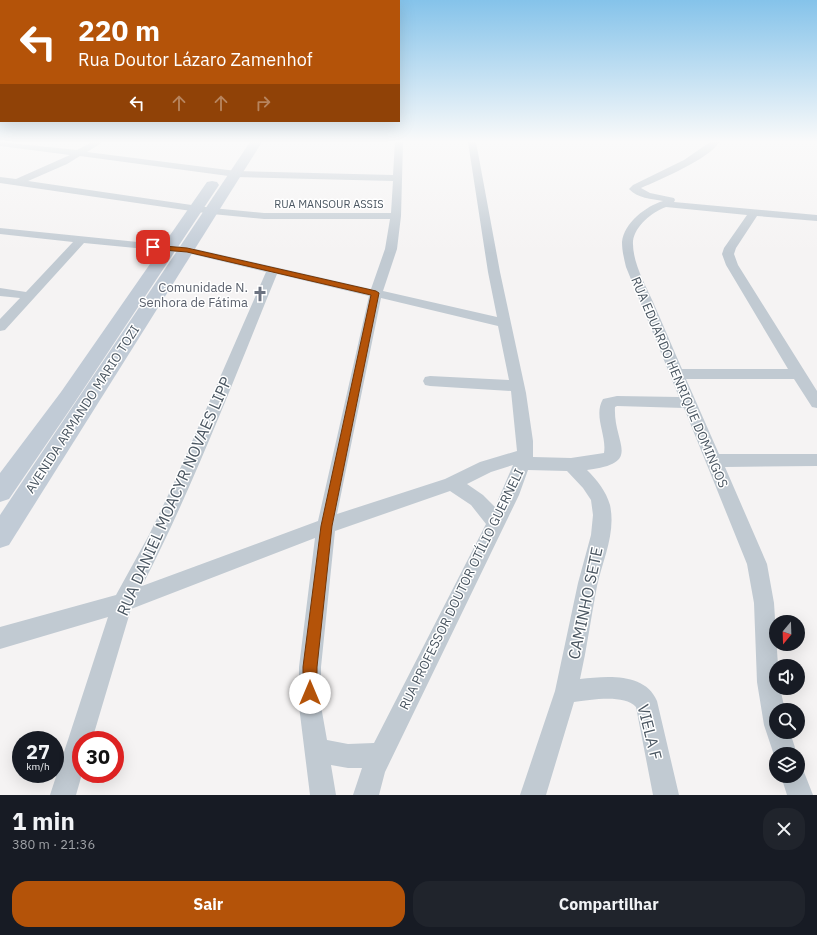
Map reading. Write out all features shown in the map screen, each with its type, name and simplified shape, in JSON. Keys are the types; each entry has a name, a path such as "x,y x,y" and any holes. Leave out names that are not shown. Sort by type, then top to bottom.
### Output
{"street":[{"path":"0,187 26,179"},
{"name":"AVENIDA ARMANDO MARIO TOZI","path":"1,489 68,398 168,249 204,210 224,179"},
{"path":"323,795 310,706 310,667 326,526 376,293 392,249 398,179"},
{"name":"RUA PROFESSOR DOUTOR OTÍLIO GUERNELI","path":"366,795 374,769 381,754 510,496 524,459 520,393 517,386 492,258 478,179"},
{"path":"653,179 634,189 647,196 685,201 706,208"},
{"name":"RUA MANSOUR ASSIS","path":"0,180 204,210 272,216 396,216"},
{"name":"RUA EDUARDO HENRIQUE DOMINGOS","path":"772,703 768,682 764,604 757,564 632,267 628,246 628,235 631,229 655,206 665,204 817,218"},
{"name":"AVENIDA ARMANDO MARIO TOZI","path":"0,537 64,435 187,250 204,210"},
{"path":"754,212 730,248 728,254 732,265 817,403"},
{"path":"0,231 187,250 505,323"},
{"path":"0,327 80,240"},
{"name":"RUA DANIEL MOACYR NOVAES LIPP","path":"63,795 123,603 179,492 273,269"},
{"path":"0,292 30,296"},
{"path":"678,374 798,374"},
{"path":"430,380 517,386"},
{"path":"0,638 123,603 326,526 451,484 486,467 524,459 571,465 605,462 612,457 614,450 613,438 606,411 608,403 617,401 690,403"},
{"path":"713,461 817,460"},
{"name":"CAMINHO SETE","path":"533,795 566,690 588,584 597,552 602,522 602,508 599,497 590,483 571,465"},
{"path":"451,484 472,495 488,510 496,524"},
{"name":"VIELA F","path":"566,690 628,690 638,693 646,701 666,795"},
{"path":"316,748 331,755 349,757 381,754"},
{"path":"796,783 800,795"}],"place":[{"name":"Comunidade N. Senhora de Fátima","path":"260,294"}],"route":[{"path":"153,247 187,250 376,293 326,526 310,667 310,693"}]}
